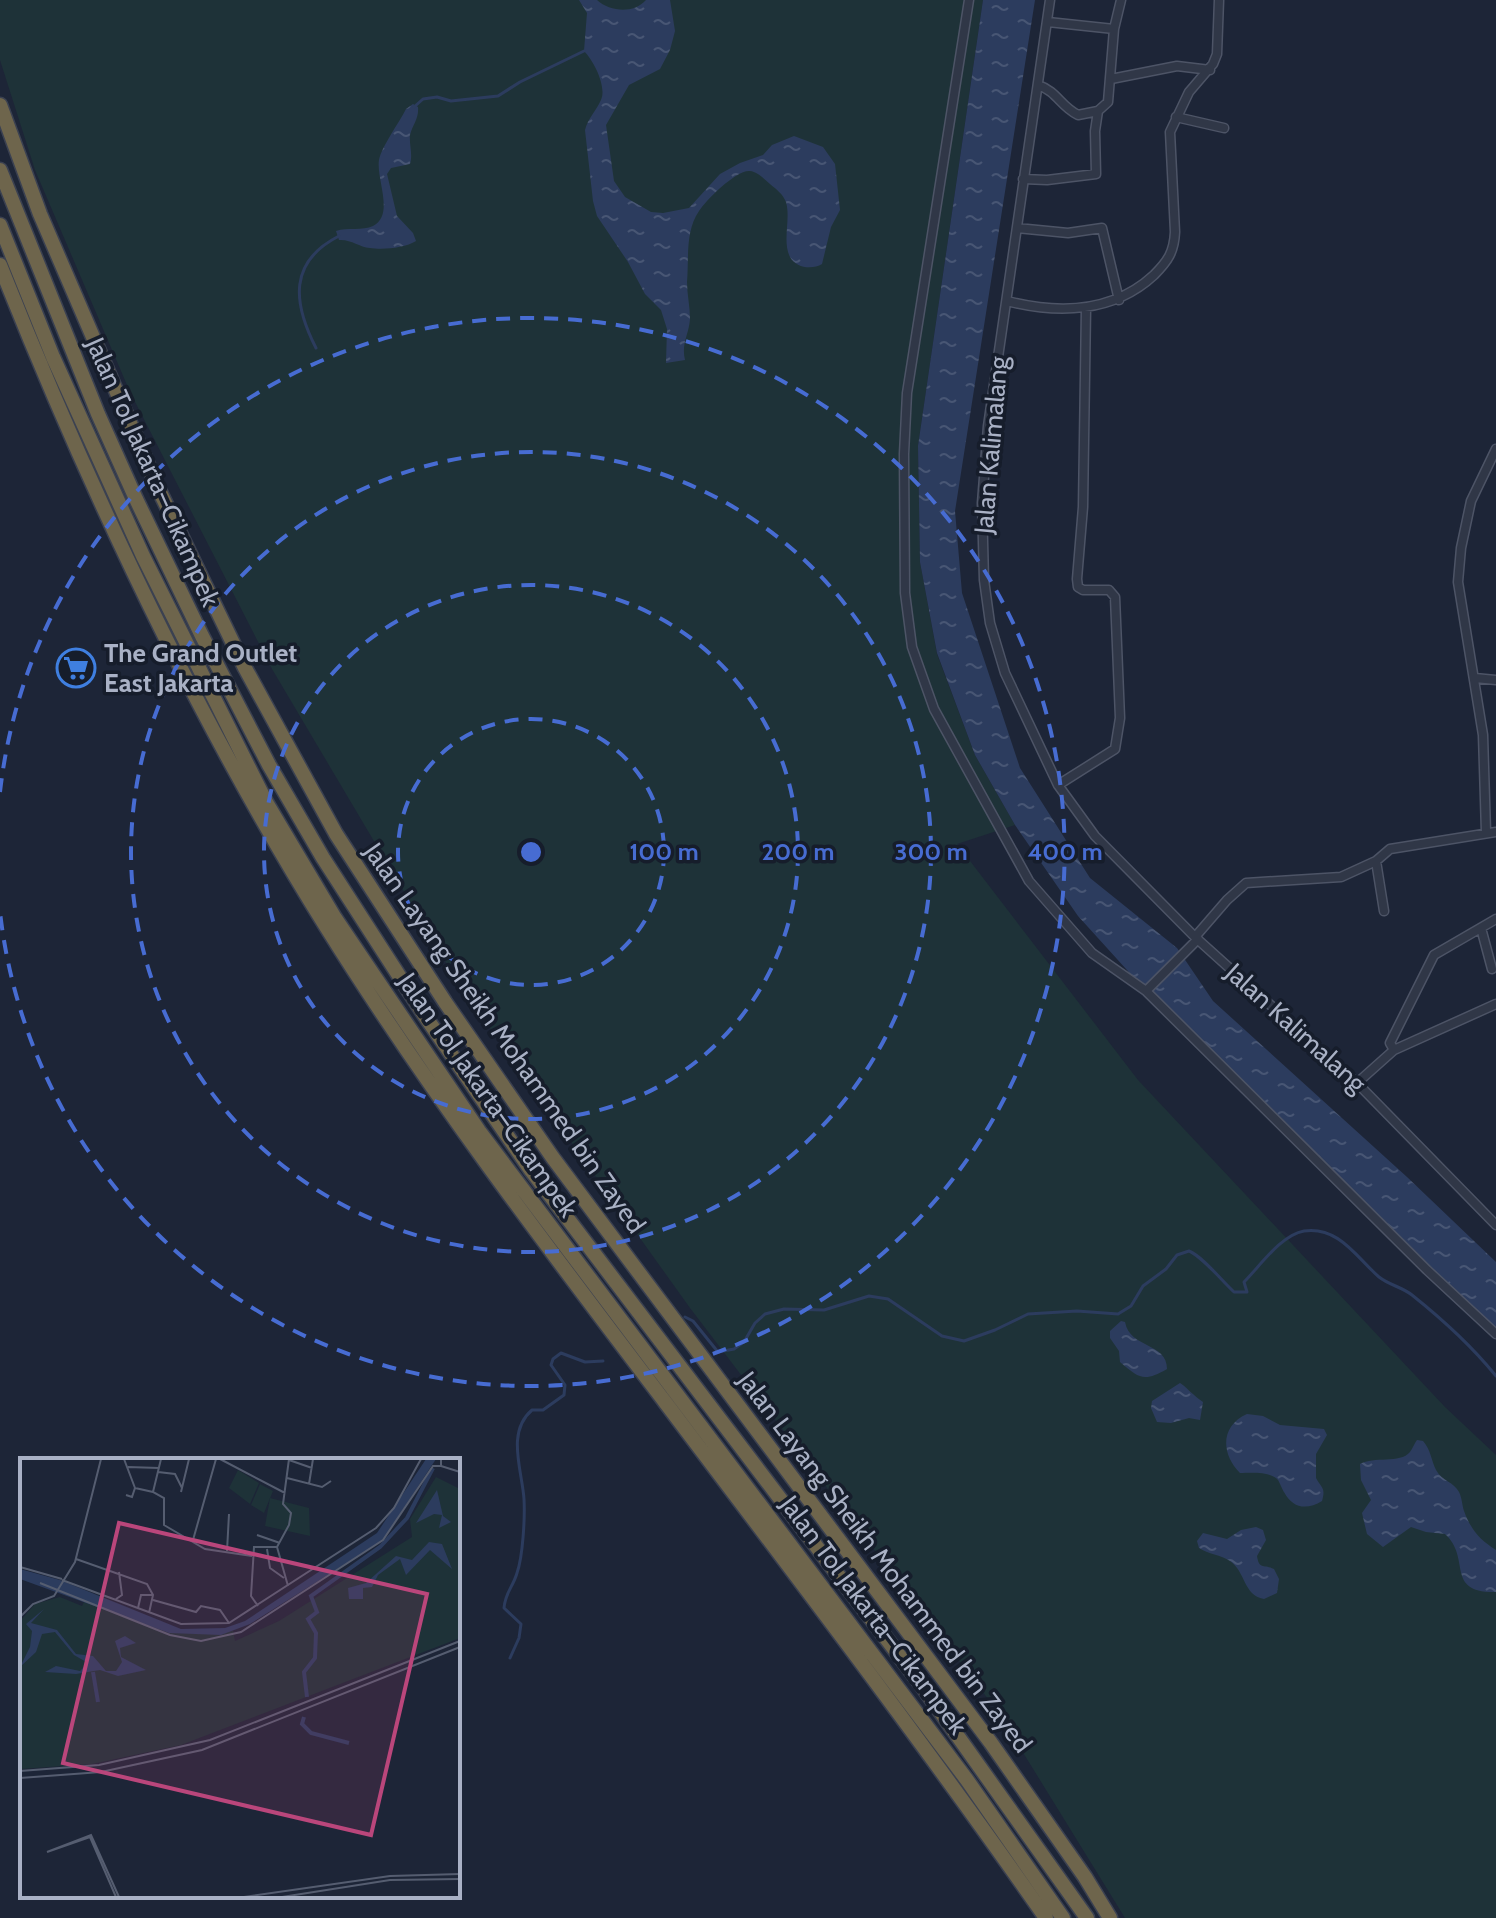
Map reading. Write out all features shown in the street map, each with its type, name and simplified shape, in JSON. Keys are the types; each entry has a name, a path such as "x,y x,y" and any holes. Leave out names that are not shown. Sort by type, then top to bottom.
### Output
{"highway":[{"name":"Jalan Layang Sheikh Mohammed bin Zayed","path":"0,105 40,214 158,488 245,668 336,834 445,1002 553,1158 991,1743 1110,1918"},
{"name":"Jalan Tol Jakarta–Cikampek","path":"0,170 86,386 136,499 262,752 323,858 425,1016 530,1169 920,1683 1087,1918"},
{"name":"Jalan Tol Jakarta–Cikampek","path":"0,225 59,371 143,556 266,802 335,918 479,1131 967,1780 1063,1918"},
{"path":"0,265 64,419 182,668 245,790 327,928 415,1062 508,1192 873,1678 1046,1918"}],"street":[{"path":"969,0 907,393 904,454 905,593 912,647 941,723 1029,881 1092,953 1149,988 1427,1270 1496,1334"},
{"name":"Jalan Kalimalang","path":"1050,0 988,426 983,488 984,580 990,623 1001,661 1058,785 1095,836 1195,940 1357,1083 1496,1225"},
{"path":"1038,85 1053,90 1063,106 1078,115 1098,111 1108,102 1114,29 1121,0"},
{"path":"1007,301 1047,309 1086,308 1119,300 1143,285 1163,266 1173,251 1170,140 1176,117 1189,92 1210,70 1217,54 1219,0"},
{"path":"1048,22 1114,29"},
{"path":"1111,79 1177,66 1210,70"},
{"path":"1023,179 1047,180 1096,174 1098,111"},
{"path":"1176,117 1224,128"},
{"path":"1017,228 1068,233 1102,228 1119,300"},
{"path":"1058,785 1115,749 1120,718 1115,597 1109,590 1083,590 1078,587 1077,579 1083,507 1086,308"},
{"path":"1149,988 1242,885 1341,877 1376,861 1390,849 1491,832 1483,735 1458,582 1461,548 1471,501 1496,449"},
{"path":"1475,678 1496,680"},
{"path":"1376,861 1384,911"},
{"path":"1394,1050 1390,1043 1434,955 1496,919"},
{"path":"1481,928 1492,969"},
{"path":"1357,1083 1394,1050 1496,1004"}],"shaded area":[{"path":"0,0 983,0 918,446 920,562 937,654 975,755 1015,825 957,844 1138,1080 1445,1407 1496,1455 1496,1918 1125,1918 998,1712 690,1308 461,988 272,669 130,392 35,170 0,60"}],"water":[{"path":"579,0 597,0 608,7 622,10 635,8 646,0 670,0 675,31 670,50 660,69 629,85 606,125 614,181 625,197 651,212 689,208 720,174 763,155 772,145 794,136 823,147 835,164 840,210 831,227 822,264 818,266 800,266 790,257 786,202 756,173 750,171 738,175 703,206 695,219 688,245 690,319 685,360 666,363 667,329 661,310 645,294 597,216 585,130 601,100 602,88 595,67 584,51 587,13"},
{"path":"983,0 1035,0 955,511 962,593 1020,768 1090,878 1177,948 1213,1001 1496,1262 1496,1335 1146,991 1078,916 1015,825 975,755 937,653 920,562 918,446"},
{"path":"413,104 418,111 410,135 410,164 391,168 387,174 397,216 413,233 416,241 381,249 339,240 336,231 373,226 383,214 379,160 406,109"},
{"path":"1121,1321 1140,1342 1161,1354 1167,1369 1153,1376 1142,1377 1120,1362 1119,1351 1110,1338 1110,1331"},
{"path":"1180,1383 1203,1402 1200,1420 1189,1418 1171,1423 1157,1422 1151,1408 1152,1401"},
{"path":"1247,1414 1263,1416 1280,1425 1324,1429 1327,1435 1316,1454 1316,1478 1323,1490 1322,1501 1306,1507 1296,1505 1275,1477 1240,1473 1229,1457 1226,1441 1232,1426"},
{"path":"1417,1440 1426,1444 1439,1474 1459,1492 1473,1529 1496,1550 1496,1592 1470,1587 1464,1580 1453,1543 1445,1534 1411,1527 1383,1547 1367,1534 1362,1513 1371,1500 1361,1480 1360,1464 1406,1456"},
{"path":"1256,1527 1263,1530 1266,1540 1257,1556 1259,1563 1274,1569 1279,1579 1277,1593 1264,1599 1252,1593 1230,1561 1199,1548 1197,1541 1203,1533 1227,1539 1241,1530"}],"waterway":[{"path":"414,107 423,99 437,97 451,101 498,96 584,51"},
{"path":"316,348 303,315 300,285 303,271 311,258 322,246 339,236"},
{"path":"685,1317 693,1321 718,1352 734,1349 744,1342 755,1323 765,1314 784,1309 824,1310 869,1296 888,1299 942,1336 964,1341 1028,1314 1077,1311 1118,1314 1131,1306 1143,1286 1166,1269 1177,1255 1189,1251 1206,1263 1234,1292 1247,1292 1244,1282 1279,1245 1295,1234 1316,1231 1337,1238 1379,1277 1412,1295 1456,1333 1496,1376"},
{"path":"510,1658 519,1638 521,1624 504,1608 519,1566 523,1536 524,1499 518,1452 520,1429 532,1410 543,1410 564,1395 565,1385 551,1365 553,1359 561,1353 585,1362 603,1361"}],"place":[{"name":"The Grand Outlet East Jakarta","path":"76,668"}]}
